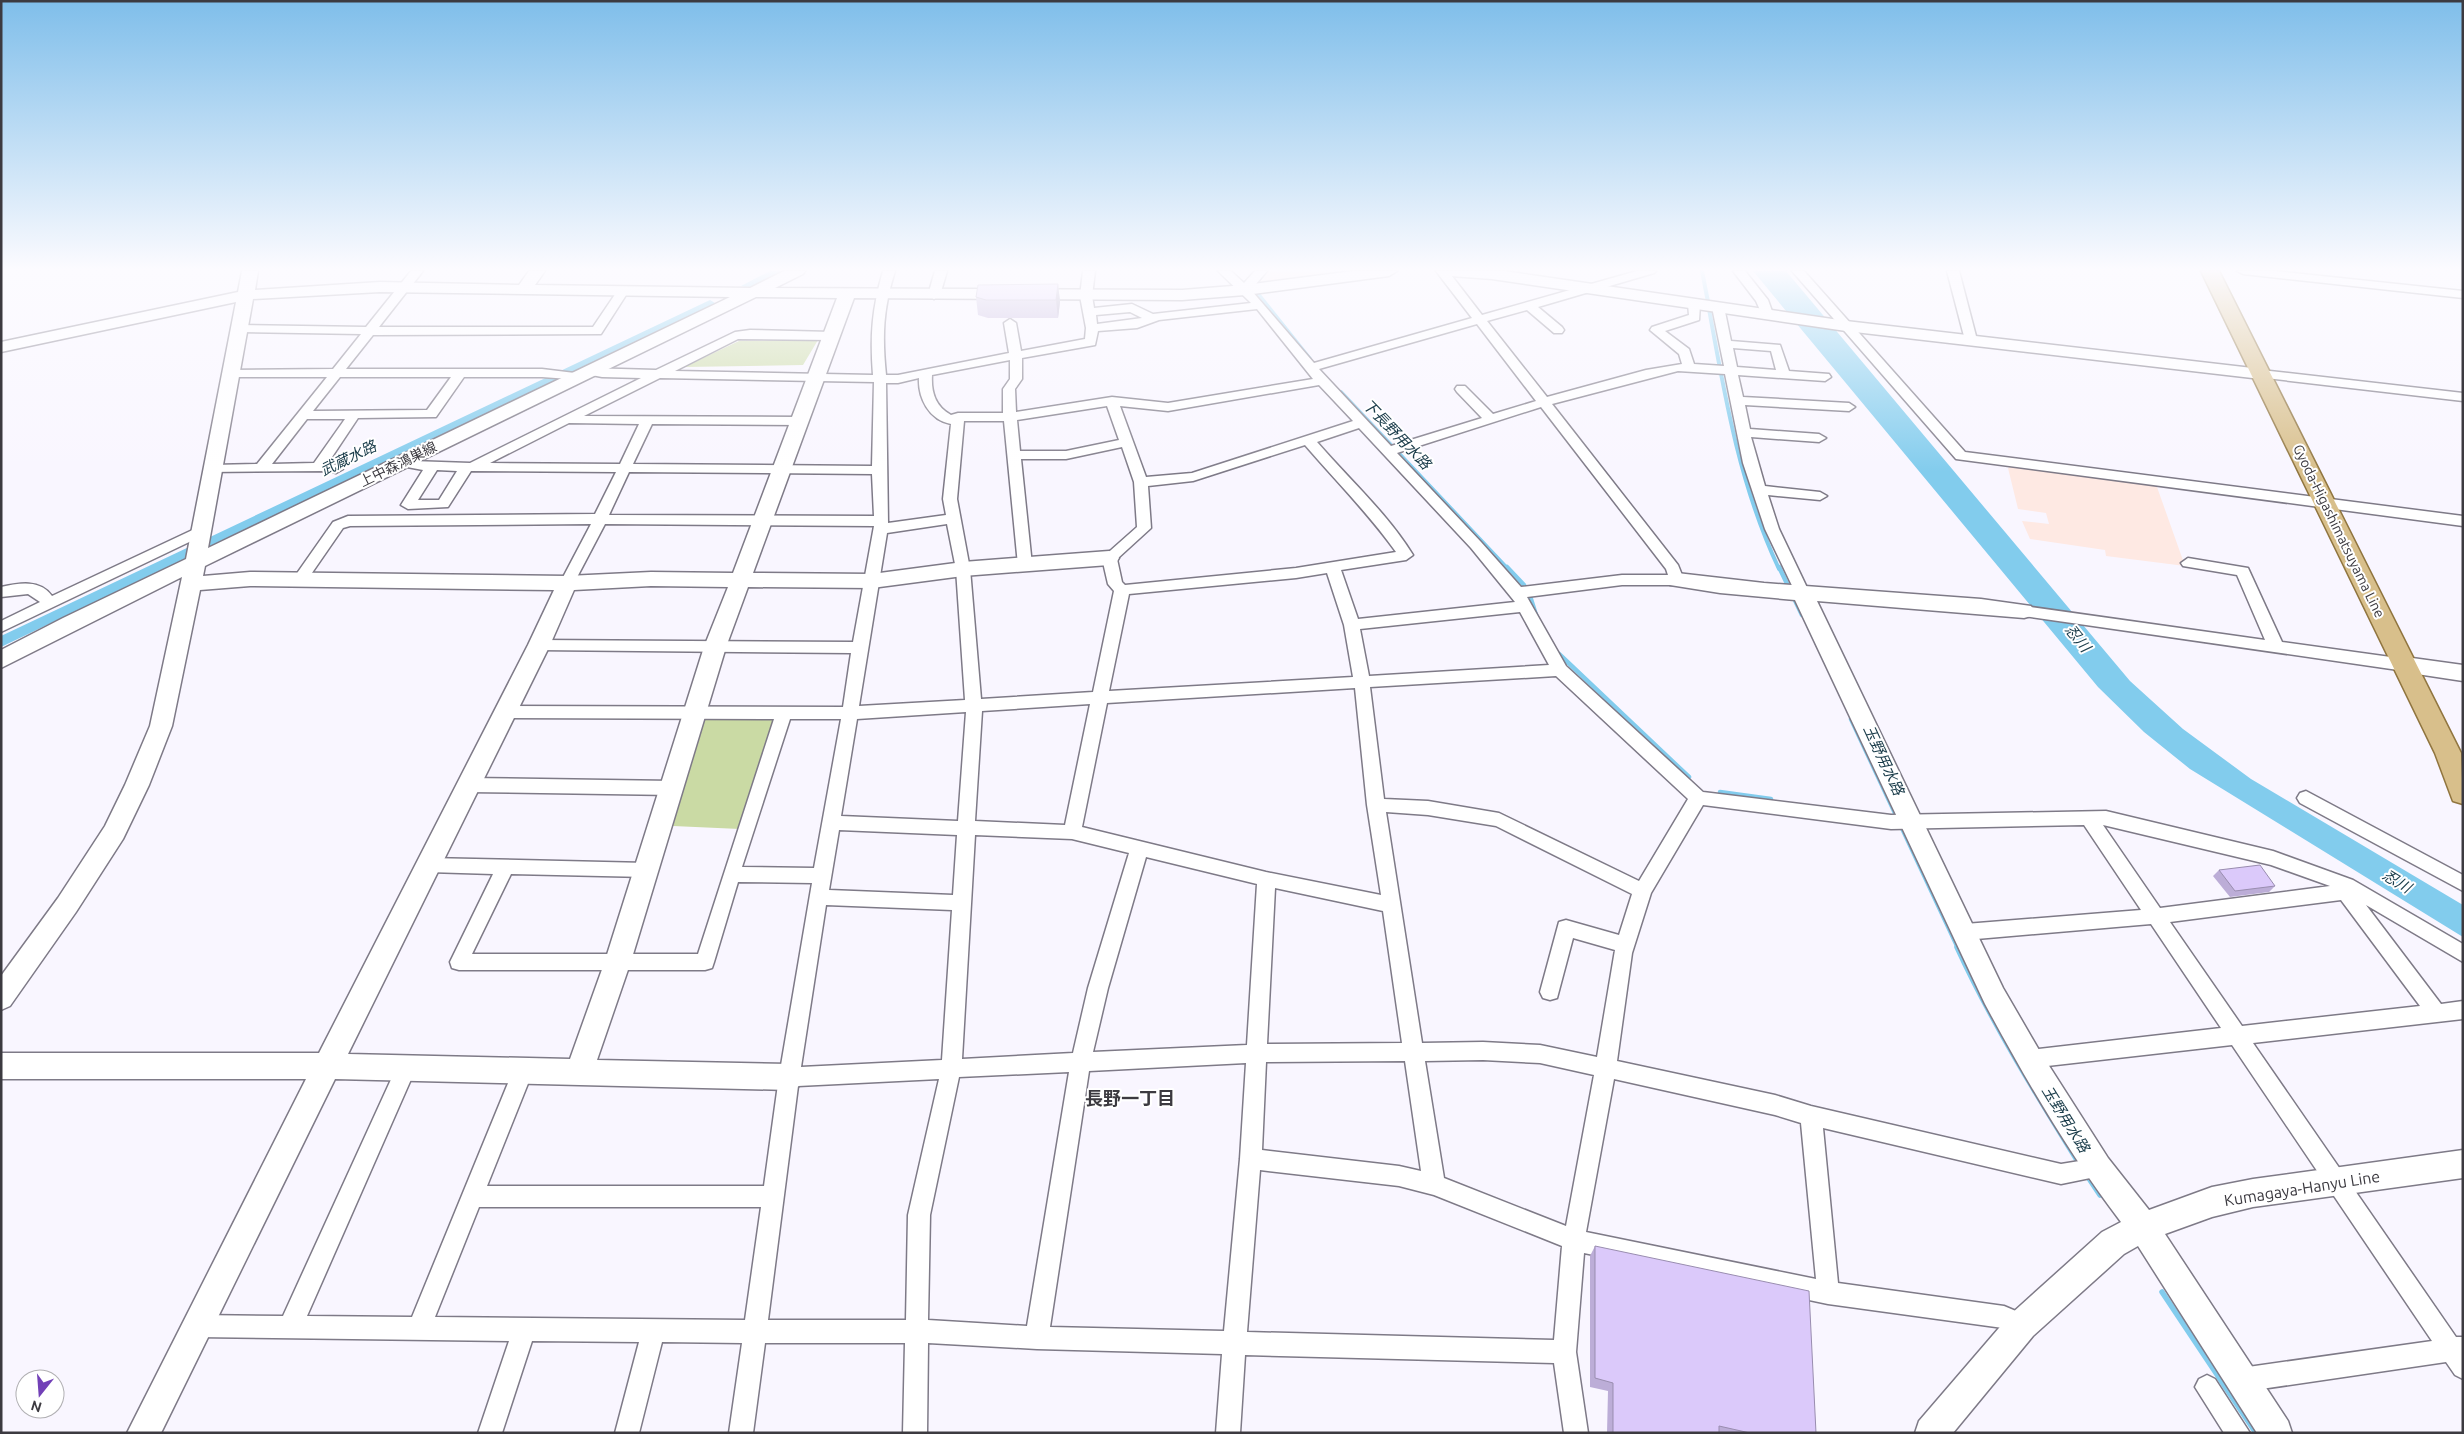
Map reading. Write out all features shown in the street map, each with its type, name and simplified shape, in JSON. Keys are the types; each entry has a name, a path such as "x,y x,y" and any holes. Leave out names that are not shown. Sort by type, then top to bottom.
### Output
{"main road":[{"name":"Gyoda-Higashimatsuyama Line","path":"2243,338 2448,753 2463,793"}],"street":[{"path":"1,347 44,338"},
{"path":"1,998 114,832 137,785 161,726 197,554 238,338"},
{"path":"262,467 364,338"},
{"name":"上中森鴻巣線","path":"1,660 197,554 401,462 657,338"},
{"path":"433,465 408,505 443,504 469,466 731,338"},
{"path":"579,1072 618,961 674,788 715,647 831,338"},
{"path":"741,1433 753,1332 789,1077 880,525 878,470 880,377 876,338"},
{"path":"1013,338 1016,355 1016,379 1009,389 1010,417 1025,565"},
{"path":"230,373 657,374 880,377 898,379 1091,342 1091,338"},
{"path":"1289,338 1314,367 1322,381 1361,423 1393,450 1517,593 1560,670 1698,798 1903,822 2106,818 2272,858 2346,888 2463,954"},
{"path":"1314,367 1417,338"},
{"path":"1494,338 1673,568 1678,580"},
{"path":"1666,338 1685,352 1689,368"},
{"path":"1724,338 1724,370 1737,401 1759,490 1772,529 1796,593 1903,822 1965,932 1994,996 2029,1059 2097,1168 2143,1227 2276,1433"},
{"path":"1854,338 1961,456 2463,521"},
{"path":"1953,338 2463,397"},
{"path":"1725,344 1776,348 1784,374"},
{"path":"1393,450 1544,402 1650,373 1689,368 1825,377"},
{"path":"303,416 431,414 460,373"},
{"path":"926,374 924,387 929,404 939,415 950,420 958,417 1010,417 1112,401 1168,407 1322,381"},
{"path":"1461,389 1491,419"},
{"path":"197,554 235,579 567,583 620,582 651,579 872,581 963,569 1109,558 1144,528 1140,482 1112,401"},
{"path":"1737,401 1849,407"},
{"path":"318,467 354,416"},
{"path":"914,1433 918,1331 919,1215 951,1070 974,707 963,569 950,499 958,417"},
{"path":"566,420 801,421"},
{"path":"143,1433 506,712 567,583 648,420"},
{"path":"1140,482 1193,477 1361,423"},
{"path":"1744,433 1819,438"},
{"path":"1109,558 1115,584 1122,590 1333,568 1406,555 1377,515 1346,484 1308,440"},
{"path":"1014,455 1066,455 1127,442"},
{"path":"401,462 469,466 878,470"},
{"path":"212,469 262,467 318,467 336,469"},
{"path":"1759,490 1820,496"},
{"path":"300,579 338,525 348,521 763,520 880,525 954,518"},
{"path":"1,627 50,603 197,554"},
{"path":"2188,563 2243,571 2276,647"},
{"path":"1333,568 1352,625 1362,684 1376,805 1434,1186"},
{"path":"1517,593 1622,580 1678,580 1796,593 1968,604 2024,610 2463,673"},
{"path":"1,592 32,588 40,591 50,603"},
{"path":"1072,832 1122,590"},
{"path":"1352,625 1524,606"},
{"path":"539,645 860,648"},
{"path":"506,712 850,713 974,707 1099,697 1362,684 1560,670"},
{"path":"505,868 459,962 705,962 731,874 784,713"},
{"path":"468,785 674,788"},
{"path":"1576,1433 1564,1352 1574,1240 1626,945 1642,891 1698,798"},
{"path":"2306,798 2463,884"},
{"path":"1376,805 1428,808 1498,820 1642,891"},
{"path":"2089,819 2336,1181 2459,1355 2241,1380"},
{"path":"830,823 966,826 1072,832 1266,879 1392,905"},
{"path":"1037,1338 1080,1064 1098,988 1139,848"},
{"path":"428,865 647,870"},
{"path":"731,874 822,876"},
{"path":"1228,1433 1244,1219 1251,1159 1266,879"},
{"path":"1965,932 2157,916 2346,888"},
{"path":"2346,888 2437,1013"},
{"path":"818,897 962,903"},
{"path":"1550,992 1566,928 1626,945"},
{"path":"2029,1059 2237,1034 2463,1010"},
{"path":"1,1066 329,1066 789,1077 1080,1064 1258,1053 1415,1052 1540,1054 1775,1105 1811,1116 2062,1174 2073,1174 2097,1168"},
{"path":"290,1327 406,1068"},
{"path":"419,1328 523,1071"},
{"path":"1811,1116 1828,1293"},
{"path":"1251,1159 1399,1176 1434,1186 1574,1240 1828,1293 2004,1317 2022,1325"},
{"name":"Kumagaya-Hanyu Line","path":"1931,1433 2022,1325 2113,1243 2143,1227 2212,1202 2253,1193 2463,1164"},
{"path":"472,1196 772,1197"},
{"path":"197,1326 753,1332 918,1331 1037,1338 1564,1352"},
{"path":"490,1433 524,1329"},
{"path":"627,1433 653,1331"},
{"path":"2207,1387 2238,1433"}],"shaded area":[{"path":"2008,468 2157,487 2185,566 2106,556 2105,550 2030,539 2022,521 2049,524 2046,513 2018,509"}],"green space":[{"path":"818,340 803,365 684,367 739,341"},
{"path":"702,718 776,718 740,829 673,826"}],"water":[{"name":"忍川","path":"1808,338 1842,338 2130,681 2183,729 2251,779 2463,905 2463,937 2190,769 2144,732 2098,687"}],"building":[{"path":"2260,865 2275,886 2235,891 2219,870"},
{"path":"1595,1246 1809,1291 1816,1433 1750,1433 1719,1426 1719,1433 1613,1433 1613,1383 1595,1378"}],"waterway":[{"name":"武蔵水路","path":"1,642 637,338"},
{"name":"下長野用水路","path":"1293,338 1310,359"},
{"name":"玉野用水路","path":"1714,338 1735,441 1744,474 1765,538 1779,569"},
{"name":"下長野用水路","path":"1341,392 1508,569"},
{"name":"下長野用水路","path":"1507,567 1524,585"},
{"name":"玉野用水路","path":"1779,567 1802,615"},
{"name":"下長野用水路","path":"1530,596 1536,615"},
{"name":"下長野用水路","path":"1559,654 1689,777"},
{"name":"玉野用水路","path":"1851,719 1958,948"},
{"name":"下長野用水路","path":"1720,792 1771,799"},
{"name":"玉野用水路","path":"1957,947 2000,1031 2080,1165"},
{"name":"玉野用水路","path":"2086,1174 2100,1195"},
{"name":"玉野用水路","path":"2162,1292 2256,1433"}],"district":[{"name":"長野一丁目","path":"1130,1098"}]}
